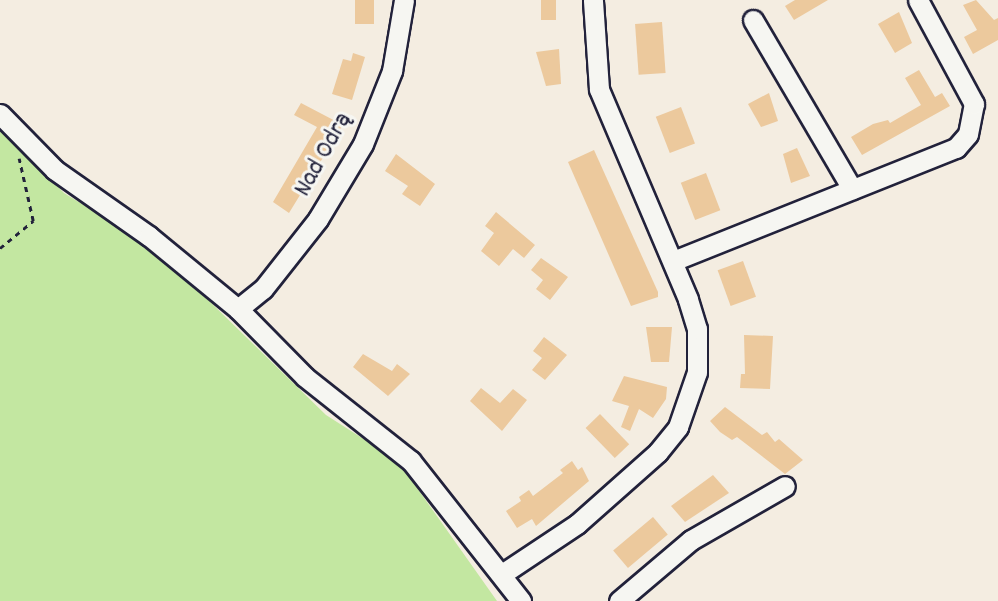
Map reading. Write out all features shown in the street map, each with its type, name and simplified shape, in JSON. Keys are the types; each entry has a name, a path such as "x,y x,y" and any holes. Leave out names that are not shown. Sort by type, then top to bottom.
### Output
{"street":[{"name":"Nad Odrą","path":"238,309 263,289 332,200 351,167 392,71 404,0"},
{"path":"502,574 577,524 678,427 691,393 699,350 697,329 673,261 599,89 593,0"},
{"path":"673,261 956,148 968,134 974,104 970,89 918,0"},
{"path":"753,20 852,189"},
{"path":"0,114 55,170 149,236 238,309 305,377 411,461 521,601"},
{"path":"620,601 691,540 785,486"}],"path":[{"path":"0,248 33,221 19,173 19,135"}],"green space":[{"path":"0,126 64,193 157,250 326,415 398,461 497,601 0,601"}],"building":[{"path":"355,0 374,0 374,24 355,24"},
{"path":"541,0 556,0 556,20 541,20"},
{"path":"795,0 828,0 794,20 785,6"},
{"path":"976,0 994,20 998,18 998,40 973,54 964,37 977,30 963,5"},
{"path":"899,12 912,43 895,53 878,24"},
{"path":"662,22 666,73 639,75 635,24"},
{"path":"559,49 561,84 546,86 536,52"},
{"path":"353,53 365,57 352,100 332,94 343,59 351,61"},
{"path":"919,70 935,97 942,93 950,106 862,155 851,137 873,124 888,120 890,123 921,105 905,78"},
{"path":"769,93 778,121 761,127 748,104"},
{"path":"301,103 343,125 289,213 273,202 317,127 294,115"},
{"path":"681,107 695,143 670,153 656,117"},
{"path":"797,148 810,176 791,183 783,154"},
{"path":"594,150 658,292 658,297 631,306 568,162"},
{"path":"396,154 435,184 420,206 402,194 408,186 385,171"},
{"path":"706,173 720,210 695,220 681,183"},
{"path":"496,212 535,245 524,258 513,249 499,266 481,251 494,233 485,226"},
{"path":"541,258 568,277 550,300 536,289 543,280 531,270"},
{"path":"743,261 756,297 731,306 718,270"},
{"path":"646,327 672,327 669,362 651,362"},
{"path":"744,335 773,336 770,389 740,388 741,374 745,374"},
{"path":"544,337 567,355 545,380 532,370 542,358 533,351"},
{"path":"363,354 392,371 397,364 410,374 388,396 353,367"},
{"path":"624,376 667,387 666,399 653,418 639,409 630,431 621,427 629,406 612,401"},
{"path":"481,388 500,403 513,389 527,400 502,431 470,401"},
{"path":"725,407 762,435 767,432 775,442 779,439 803,460 785,474 737,437 732,440 720,432 710,421"},
{"path":"600,414 629,444 615,458 586,428"},
{"path":"572,461 578,470 582,467 589,481 536,526 532,519 517,528 506,511 521,501 519,497 529,490 533,496 563,473 560,470"},
{"path":"713,475 729,493 685,522 671,506"},
{"path":"653,517 668,535 628,568 613,550"}]}
